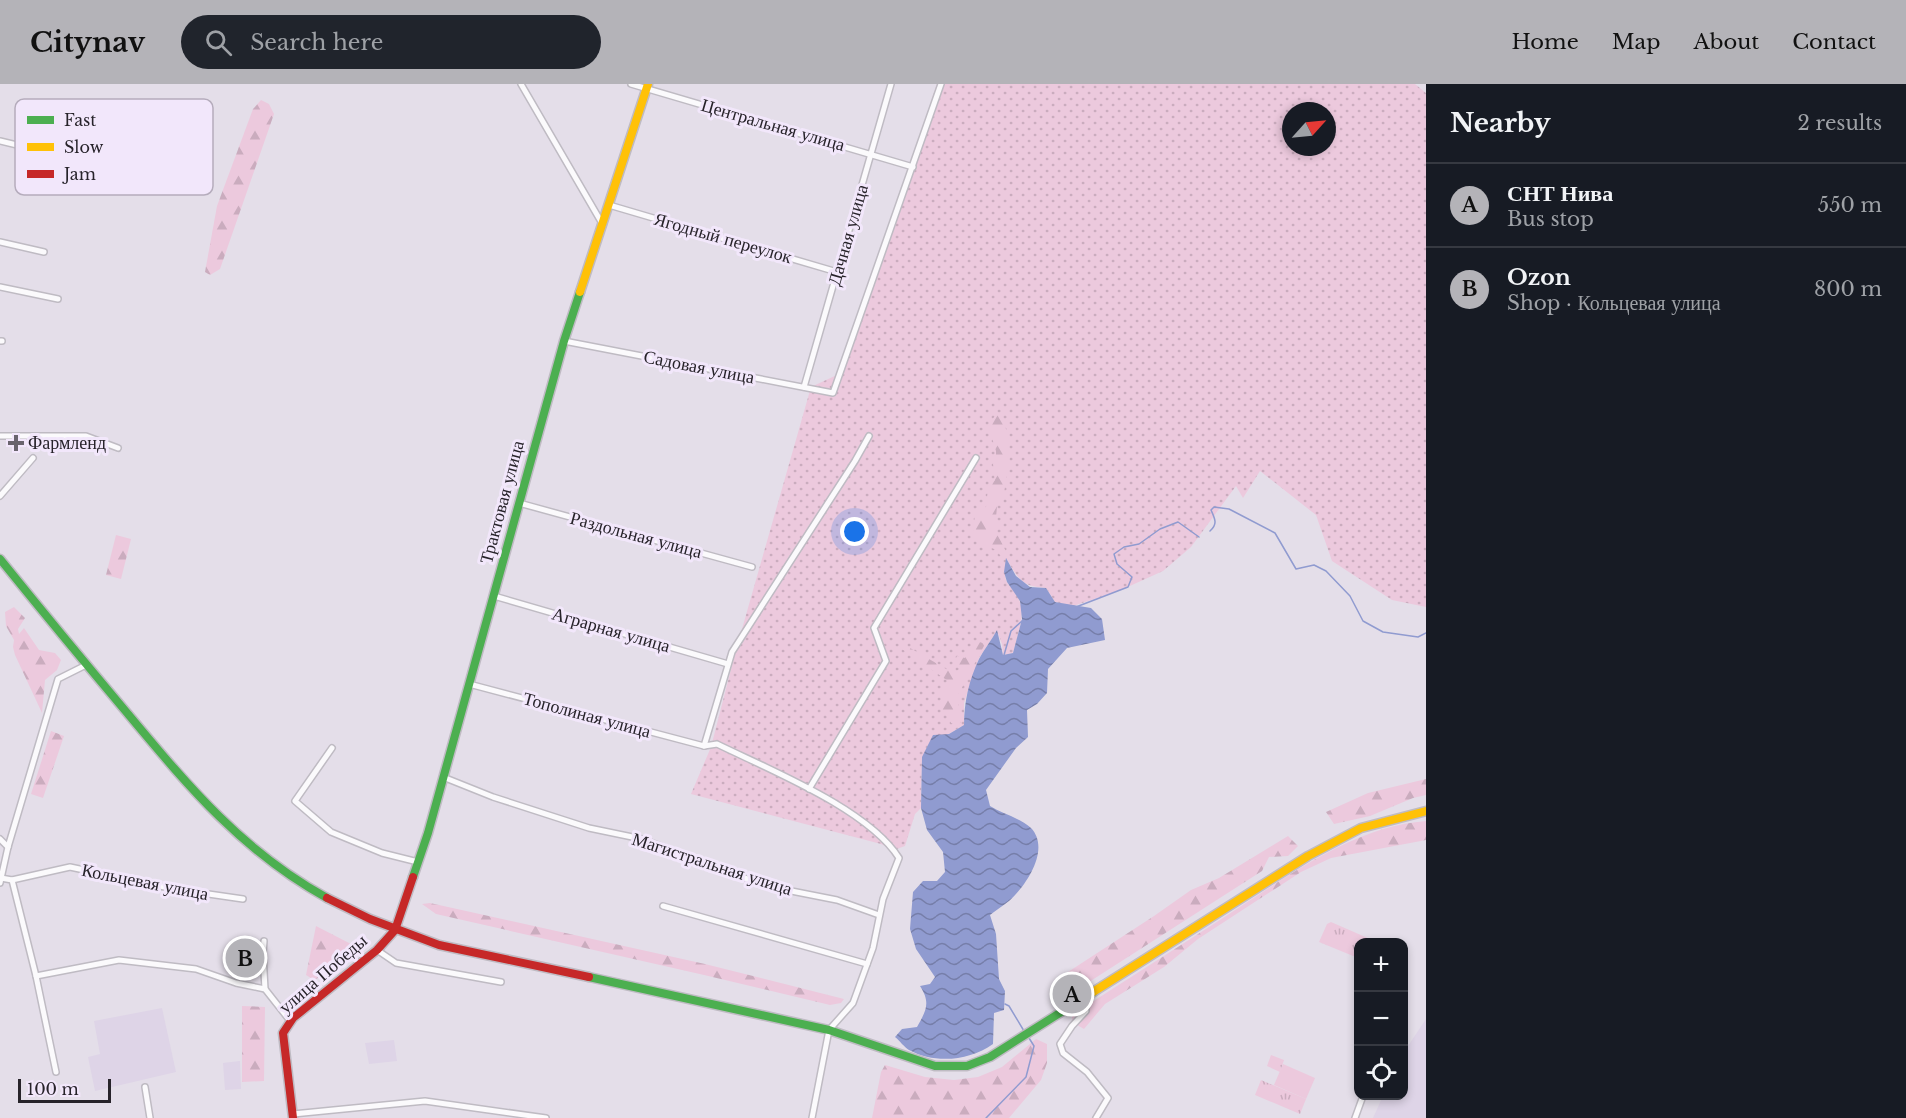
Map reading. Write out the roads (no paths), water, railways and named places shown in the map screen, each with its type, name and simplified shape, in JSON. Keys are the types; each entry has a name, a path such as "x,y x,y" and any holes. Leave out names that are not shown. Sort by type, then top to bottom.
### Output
{"main road":[{"name":"Трактовая улица","path":"395,930 443,777 564,341 647,86"},
{"path":"0,559 202,802 265,858 330,900 395,930 439,945 829,1030 935,1066 967,1066 990,1057 1308,856 1361,828 1426,811"},
{"name":"улица Победы","path":"293,1116 283,1033 294,1018 377,950 395,930"}],"street":[{"path":"521,84 603,226"},
{"name":"Центральная улица","path":"632,84 647,86 914,167"},
{"name":"Дачная улица","path":"804,387 891,84"},
{"path":"914,167 941,84"},
{"path":"0,141 15,145"},
{"name":"Садовая улица","path":"564,341 833,393 914,167"},
{"name":"Ягодный переулок","path":"609,205 837,272"},
{"path":"0,242 44,252"},
{"path":"0,287 58,299"},
{"path":"0,436 86,436 118,448"},
{"path":"704,746 732,652 869,436"},
{"path":"0,496 33,458"},
{"path":"809,789 886,661 874,628 976,458"},
{"name":"Раздольная улица","path":"519,502 752,567"},
{"name":"Аграрная улица","path":"494,596 728,664"},
{"path":"56,1072 36,976 12,880 1,880 8,847 58,679 86,665"},
{"name":"Тополиная улица","path":"469,684 704,746 717,744 809,789 865,823 894,850 899,858 883,898 879,915"},
{"path":"332,748 295,801 331,832 382,853 418,862"},
{"name":"Магистральная улица","path":"443,777 493,797 589,828 642,839 766,886 837,900 879,915"},
{"path":"0,839 8,847"},
{"name":"Кольцевая улица","path":"12,880 70,867 174,889 243,899"},
{"path":"663,906 867,964"},
{"path":"812,1118 829,1030 853,1003 873,948 879,915"},
{"path":"264,941 265,989 291,1022"},
{"path":"377,950 396,963 501,982"},
{"path":"36,976 119,960 196,969 236,983 265,989"},
{"path":"1083,998 1086,1011 1060,1044 1063,1053 1087,1071 1108,1098 1096,1118"},
{"path":"145,1087 150,1118"},
{"path":"1355,1118 1361,1100"},
{"path":"293,1116 425,1101 546,1118"}],"water":[{"path":"1006,558 1016,576 1030,587 1046,588 1055,602 1091,608 1102,619 1105,640 1067,648 1048,669 1047,693 1037,704 1027,710 1028,737 1016,748 986,790 990,806 1022,821 1031,828 1038,846 1037,856 1029,877 1016,894 990,915 996,934 999,979 1005,991 1004,1010 994,1013 993,1044 984,1050 963,1057 941,1059 909,1050 895,1037 902,1029 917,1027 926,1007 920,986 930,984 935,977 916,949 910,929 913,892 923,881 937,881 945,872 943,852 927,830 921,808 922,757 933,735 949,734 964,725 966,700 972,675 981,655 997,630 1003,655 1013,653 1022,619 1020,601 1007,582 1004,572"}],"waterway":[{"path":"1210,531 1215,524 1211,510 1214,507 1229,509 1275,533 1296,569 1314,565 1326,571 1350,596 1363,621 1383,632 1418,637 1426,633"},
{"path":"1076,607 1128,587 1132,577 1117,564 1114,554 1124,547 1139,544 1160,529 1178,522 1199,537"},
{"path":"1004,655 1011,631 1022,621"},
{"path":"1005,1004 1009,1006 1024,1031"},
{"path":"986,1118 1026,1077 1034,1046 1029,1038"}],"place":[{"name":"Фармленд","path":"16,443"},
{"name":"Ozon","path":"245,958"},
{"name":"СНТ Нива","path":"1072,994"}]}
